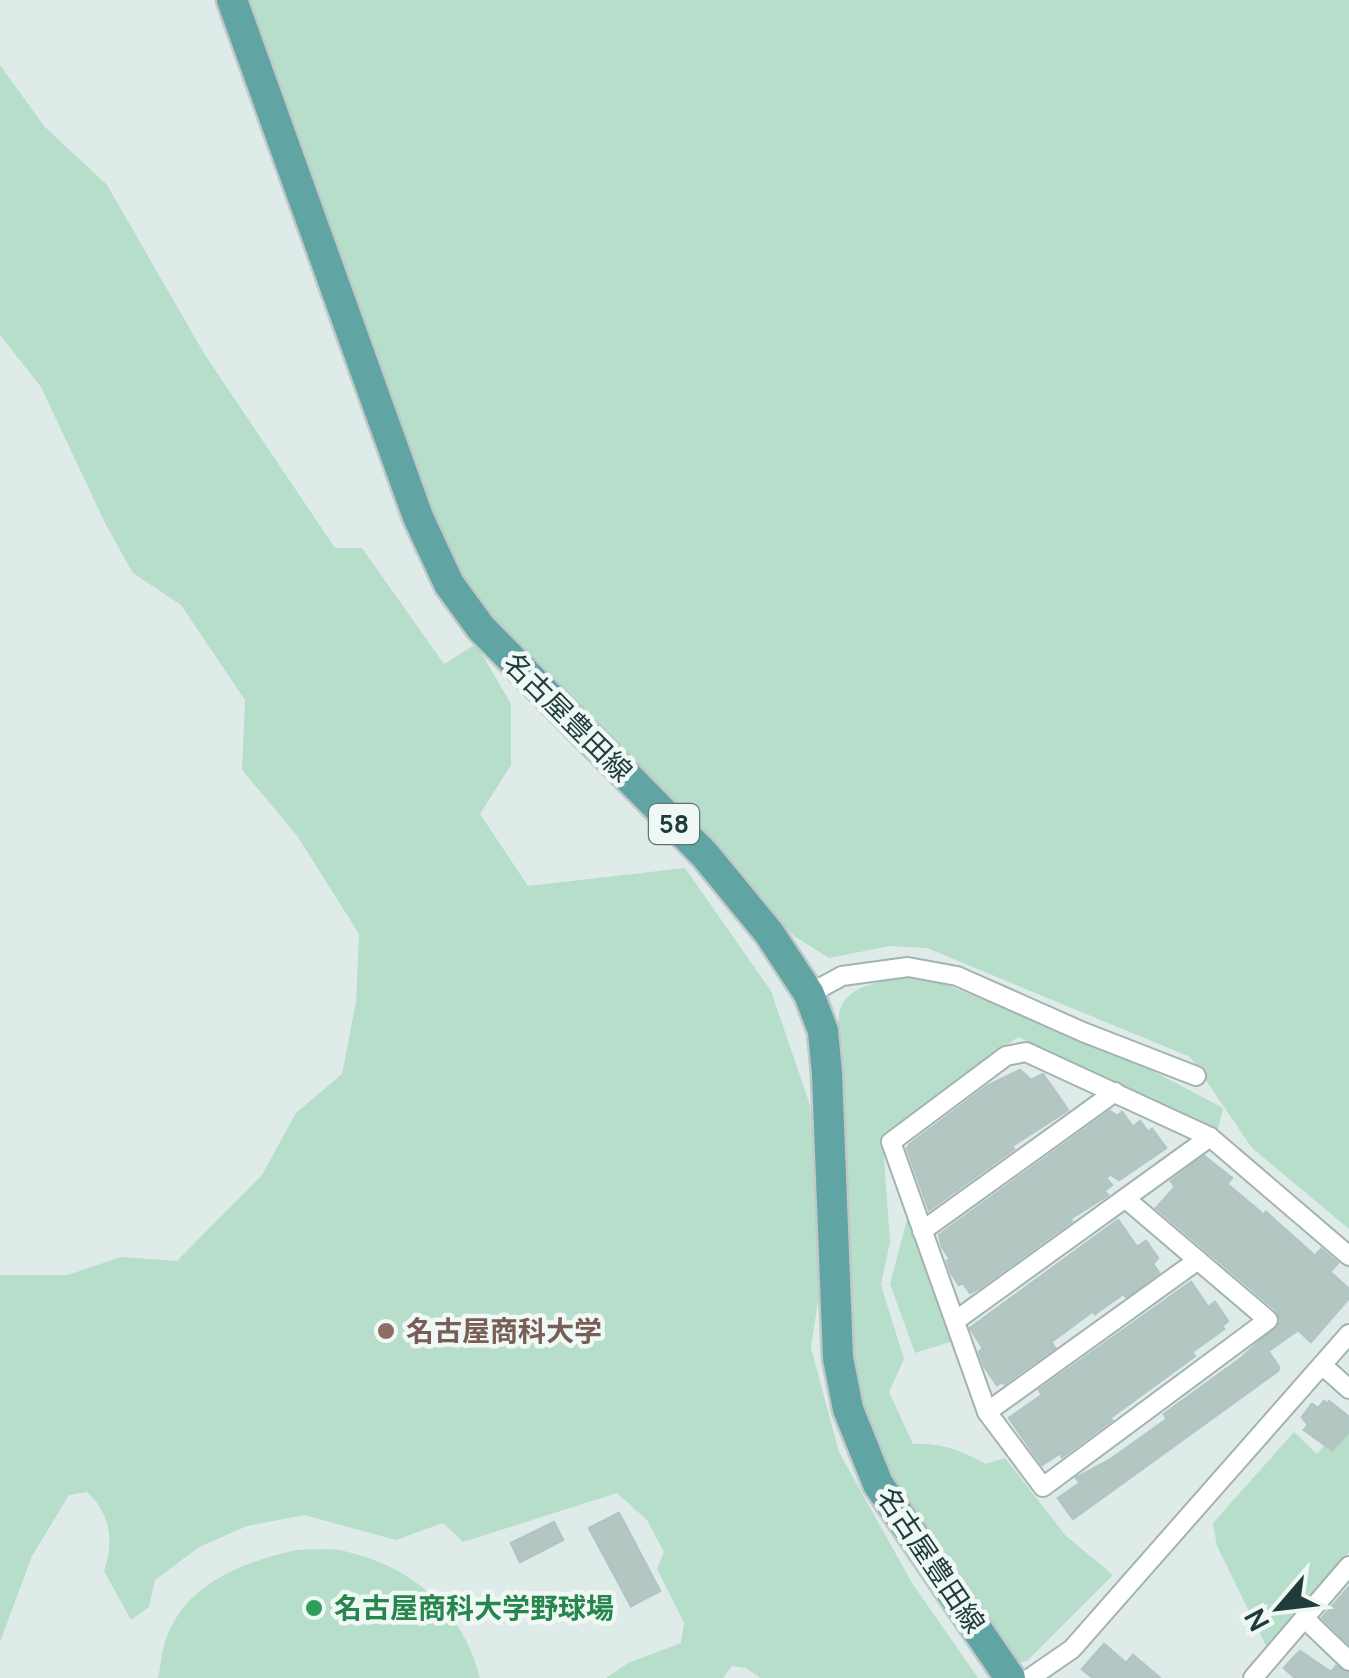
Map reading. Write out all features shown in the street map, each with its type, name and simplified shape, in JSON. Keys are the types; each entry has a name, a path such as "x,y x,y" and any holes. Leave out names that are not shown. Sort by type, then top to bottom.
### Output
{"main road":[{"name":"名古屋豊田線","path":"232,0 418,517 449,584 481,628 705,855 769,933 809,994 822,1031 826,1060 838,1358 848,1409 878,1484 1010,1678"}],"street":[{"path":"809,994 842,976 908,967 957,976 1083,1032 1196,1076"},
{"path":"1126,1199 1268,1320 1042,1487 988,1412 891,1142 1006,1056 1026,1052 1210,1137 1349,1256"},
{"path":"922,1230 1114,1092"},
{"path":"954,1321 1210,1137"},
{"path":"988,1412 1198,1260"},
{"path":"1030,1678 1072,1649 1349,1334"},
{"path":"1322,1365 1349,1389"},
{"path":"1253,1678 1349,1566"},
{"path":"1304,1618 1349,1662"}],"green space":[{"path":"247,0 1349,0 1349,1229 1252,1148 1190,1057 927,948 890,946 829,958 794,936 535,669 468,588 429,514"},
{"path":"0,65 44,126 107,185 205,355 335,548 362,548 444,664 476,644 511,704 511,765 480,814 528,886 685,868 771,991 810,1105 823,1267 811,1348 839,1452 912,1583 978,1678 760,1678 746,1668 732,1666 723,1678 606,1678 628,1663 681,1643 684,1623 657,1569 664,1552 647,1520 617,1493 463,1542 443,1523 396,1540 304,1515 247,1526 199,1547 155,1580 149,1607 131,1620 104,1571 109,1549 106,1519 87,1492 69,1495 32,1556 0,1642 0,1275 68,1275 121,1257 177,1261 262,1175 296,1113 342,1074 356,1002 359,934 298,837 242,770 245,700 181,605 133,573 41,387 0,335"},
{"path":"893,978 933,979 1138,1063 1223,1108 1218,1129 1018,1037 892,1131 883,1144 890,1242 881,1285 904,1359 889,1392 913,1444 951,1448 986,1464 1005,1458 1066,1536 1113,1575 1027,1661 1007,1665 877,1452 851,1363 842,1270 843,1083 839,1016 850,995"},
{"path":"910,1208 953,1341 915,1353 890,1284"},
{"path":"1349,1417 1349,1552 1268,1650 1217,1546 1213,1523 1294,1432 1317,1454"},
{"name":"名古屋商科大学野球場","path":"297,1550 344,1551 369,1558 412,1580 431,1595 461,1632 480,1678 158,1678 164,1644 175,1620 202,1589 237,1569"}],"building":[{"path":"1020,1070 1031,1080 1043,1074 1068,1110 1012,1146 1014,1149 929,1210 907,1149 910,1144 987,1086"},
{"path":"1110,1111 1117,1116 1122,1112 1133,1127 1140,1121 1148,1132 1152,1129 1166,1148 1119,1180 1110,1174 1106,1178 1112,1185 1104,1191 1108,1195 978,1289 970,1293 963,1283 959,1285 939,1235"},
{"path":"1204,1156 1232,1178 1227,1184 1264,1215 1266,1212 1315,1256 1321,1249 1338,1263 1330,1272 1349,1289 1349,1298 1311,1342 1298,1330 1268,1351 1278,1371 1073,1519 1058,1498 1080,1483 1076,1478 1111,1459 1167,1419 1164,1414 1240,1359 1281,1322 1276,1310 1156,1208 1175,1187 1171,1181"},
{"path":"1118,1220 1137,1247 1146,1241 1158,1258 1153,1264 1159,1273 1126,1297 1123,1294 1095,1314 1093,1311 1051,1342 1055,1348 997,1385 984,1366 979,1352 983,1348 970,1328"},
{"path":"1191,1282 1208,1307 1215,1302 1228,1321 1222,1326 1224,1329 1112,1420 1062,1457 1060,1453 1042,1465 1009,1418 1042,1395 1039,1390"},
{"path":"1324,1401 1349,1417 1349,1432 1332,1450 1304,1430 1308,1425 1302,1417 1312,1404 1318,1408"},
{"path":"619,1513 660,1591 631,1606 589,1528"},
{"path":"554,1522 563,1540 520,1562 511,1543"},
{"path":"1349,1587 1349,1644 1322,1618"},
{"path":"1104,1644 1126,1663 1133,1655 1160,1678 1093,1678 1082,1669"},
{"path":"1300,1651 1331,1672 1336,1666 1349,1673 1349,1678 1295,1678 1284,1668"}],"place":[{"name":"名古屋商科大学","path":"386,1331"},
{"name":"名古屋商科大学野球場","path":"314,1608"}]}
